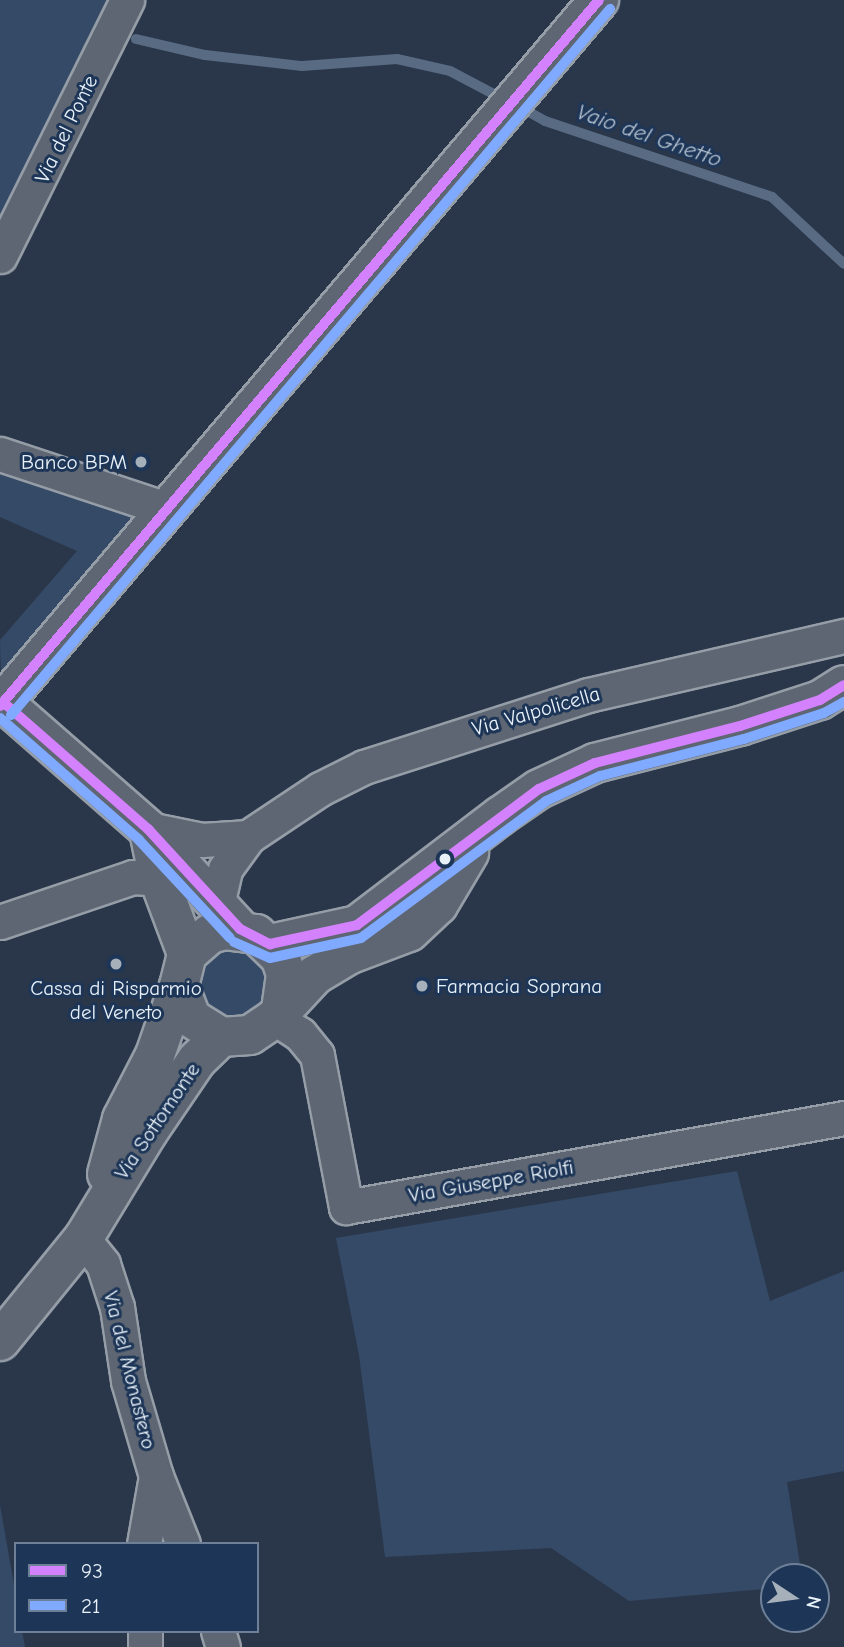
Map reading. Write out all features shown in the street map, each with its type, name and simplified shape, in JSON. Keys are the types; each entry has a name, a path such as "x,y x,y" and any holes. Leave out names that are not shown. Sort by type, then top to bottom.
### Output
{"main road":[{"path":"278,1014 286,974 148,829 1,703 163,508 599,0"},
{"path":"183,970 210,934 242,926 357,925 539,789 596,763 740,726 820,699 844,685"},
{"path":"148,829 183,970 191,1018 221,1037 250,1035 278,1014 315,975 348,955 409,932 438,905 481,833"},
{"name":"Via Sottomonte","path":"90,1225 122,1119 155,1055 183,970"},
{"name":"Via Sottomonte","path":"0,1341 90,1225 197,1060 221,1037"}],"street":[{"name":"Via del Ponte","path":"0,256 127,0"},
{"path":"0,454 163,508"},
{"name":"Via Valpolicella","path":"242,926 225,869 248,837 320,789 423,744 601,691 844,636"},
{"name":"Via Valpolicella","path":"148,829 202,840 248,837"},
{"path":"0,922 133,877 159,880"},
{"name":"Via Giuseppe Riolfi","path":"278,1014 300,1034 317,1055 346,1207 844,1118"},
{"name":"Via del Monastero","path":"90,1225 117,1307 128,1381 156,1476 182,1542"},
{"path":"144,1542 156,1476"}],"shaded area":[{"path":"0,0 111,0 0,215"},
{"path":"0,466 139,514 1,676 0,640 77,551 0,517"},
{"path":"227,936 276,964 263,1019 203,1019 191,960"},
{"path":"737,1171 770,1301 844,1271 844,1471 787,1482 800,1563 760,1563 760,1589 629,1601 551,1548 385,1557 359,1355 336,1238"},
{"path":"0,1505 14,1585 14,1633 22,1633 25,1647 0,1647"}],"waterway":[{"name":"Vaio del Ghetto","path":"136,39 205,55 302,66 397,59 450,71 503,99"},
{"name":"Vaio del Ghetto","path":"520,107 545,121 772,197 844,264"}],"transit line":[{"name":"93","path":"0,706 599,0"},
{"name":"21","path":"11,715 610,9"},
{"name":"93","path":"240,929 270,944 357,925 539,789 595,763 740,726 820,700 844,685"},
{"name":"93","path":"3,702 148,829 240,929"},
{"name":"21","path":"234,942 270,958 361,938 546,801 600,776 744,739 824,713 844,702"},
{"name":"21","path":"0,718 138,839 230,938"}],"place":[{"name":"Banco BPM","path":"141,462"},
{"name":"Cassa di Risparmio del Veneto","path":"116,964"},
{"name":"Farmacia Soprana","path":"422,986"}]}
